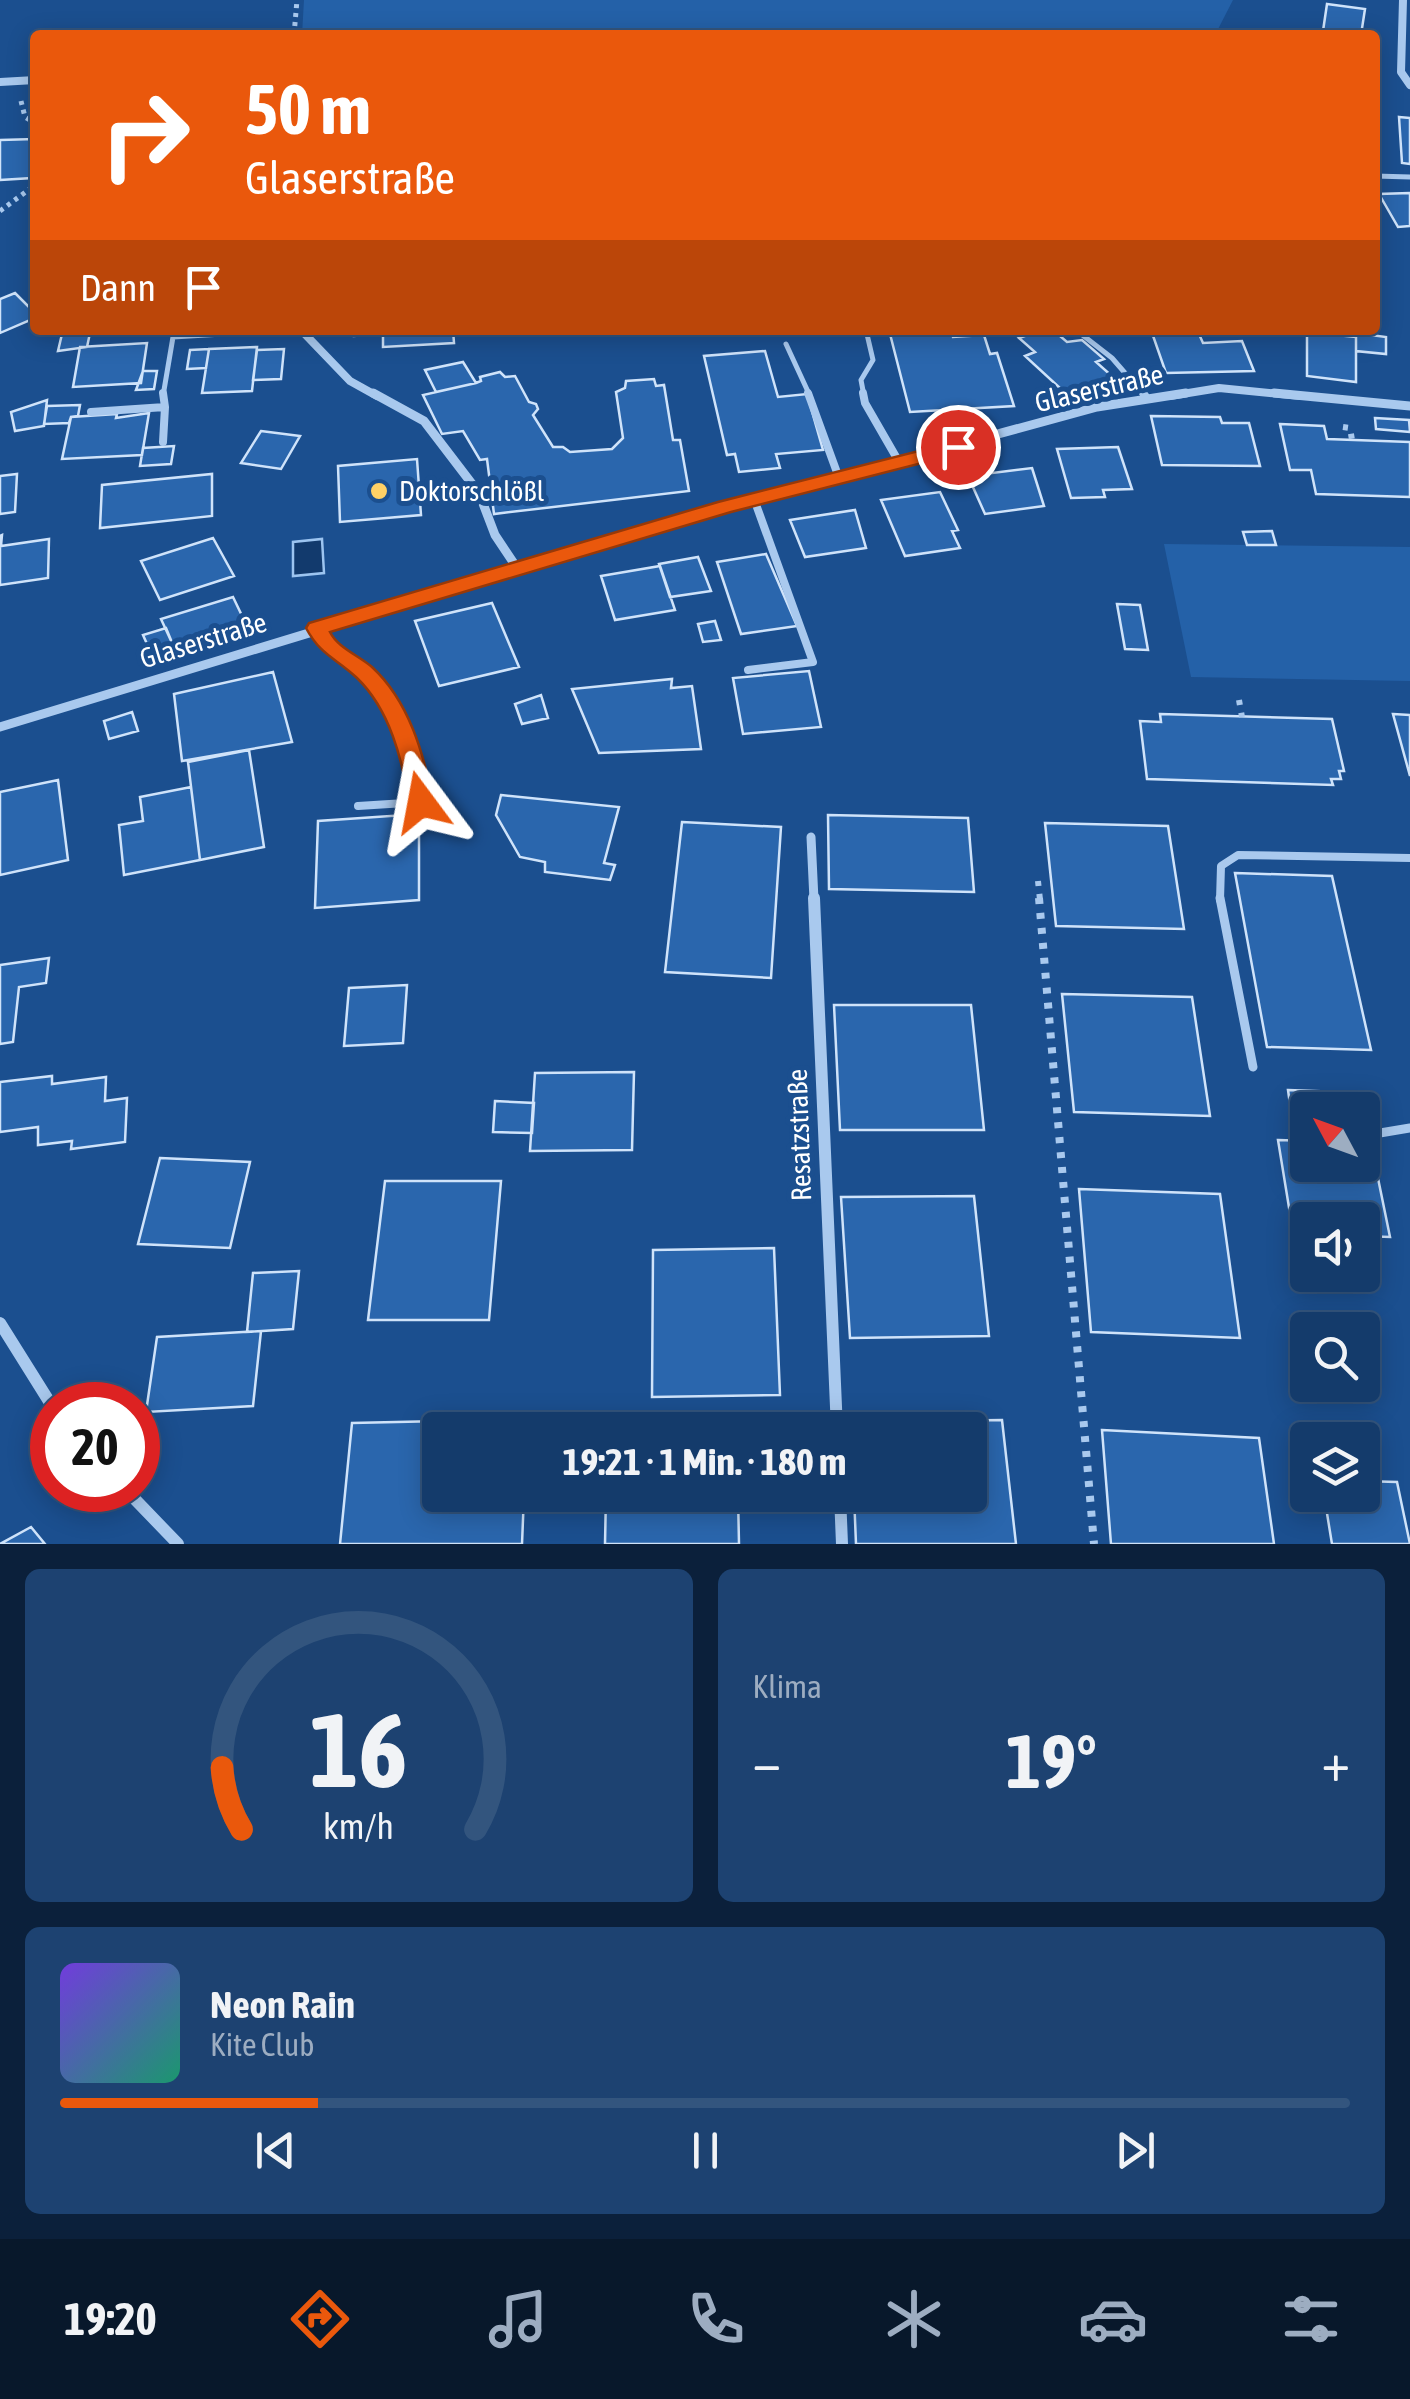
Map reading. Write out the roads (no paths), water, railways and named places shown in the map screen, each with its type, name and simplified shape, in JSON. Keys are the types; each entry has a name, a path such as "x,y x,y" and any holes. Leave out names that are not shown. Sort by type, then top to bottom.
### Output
{"street":[{"path":"1403,0 1401,72 1410,86"},
{"path":"0,82 30,80"},
{"path":"305,335 350,380 424,421 479,493 495,535 517,568"},
{"name":"Glaserstraße","path":"0,727 317,628 754,499 1146,397 1246,388 1410,406"},
{"name":"Resatzstraße","path":"812,837 836,1412"},
{"path":"0,1323 37,1382"},
{"path":"147,1512 178,1544"},
{"path":"841,1512 842,1544"}],"lane":[{"path":"1380,176 1410,177"},
{"path":"163,442 162,401 173,337 206,335"},
{"path":"867,335 873,360 861,380 864,403 899,462"},
{"path":"1082,335 1112,358 1146,397"},
{"path":"786,344 839,478"},
{"path":"90,412 165,408"},
{"path":"748,670 813,662 754,499"},
{"path":"317,628 325,644 380,689 392,708 415,767 421,802 358,806"},
{"path":"1253,1067 1218,888 1221,866 1238,854 1410,858"},
{"path":"1380,1133 1410,1128"}],"place":[{"name":"Doktorschlößl","path":"379,491"}]}
